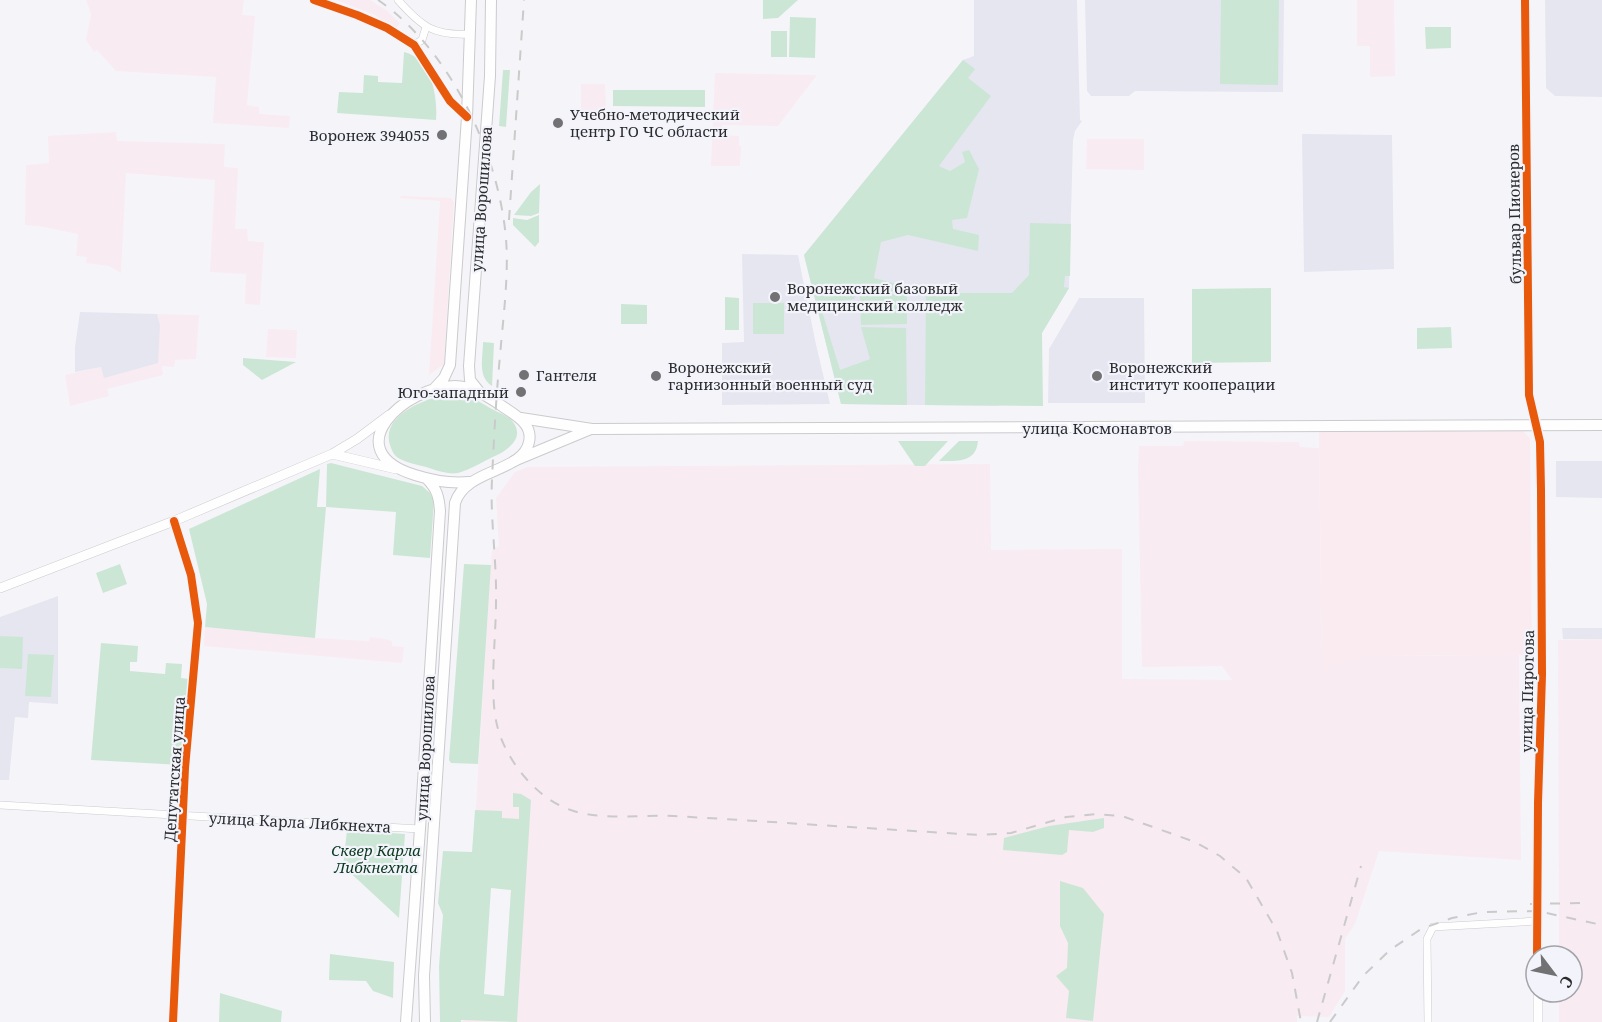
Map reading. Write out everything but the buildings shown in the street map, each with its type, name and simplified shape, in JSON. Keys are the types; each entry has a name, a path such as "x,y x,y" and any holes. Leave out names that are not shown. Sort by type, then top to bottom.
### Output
{"main road":[{"name":"улица Ворошилова","path":"432,391 444,378 450,365 467,117 471,0"},
{"name":"улица Ворошилова","path":"481,394 470,380 469,366 489,76 491,0"},
{"name":"улица Ворошилова","path":"391,413 411,400 432,391 456,386 481,394 521,418"},
{"path":"391,413 379,435 382,454 396,469 447,483 469,482 514,461 524,452 529,442 528,429 521,418"},
{"name":"улица Космонавтов","path":"521,418 592,429 1602,425"},
{"name":"улица Космонавтов","path":"514,461 592,429"},
{"name":"улица Ворошилова","path":"406,1022 440,511 438,494 426,478"},
{"name":"улица Ворошилова","path":"425,1022 424,976 455,503 457,495 469,482"}],"street":[{"path":"315,0 387,28 414,45 450,101 467,117"},
{"path":"398,0 426,27 450,35 470,34"},
{"name":"бульвар Пионеров","path":"1525,0 1529,395 1536,427"},
{"path":"414,45 422,40 426,27"},
{"path":"0,588 174,521 332,453 357,439 391,413"},
{"name":"улица Пирогова","path":"1536,427 1540,442 1542,651 1537,944"},
{"path":"332,453 396,469"},
{"name":"Депутатская улица","path":"173,1022 185,768 198,623 191,575 174,521"},
{"name":"улица Карла Либкнехта","path":"0,805 420,829"},
{"path":"1428,1022 1427,939 1433,927 1537,921"},
{"path":"1538,1004 1538,1022"}],"shaded area":[{"path":"86,0 244,0 242,15 255,16 247,105 259,107 259,114 290,116 289,128 213,123 216,77 116,71 97,50 94,52 86,40 91,14"},
{"path":"336,0 370,0 400,23 395,30 375,15"},
{"path":"974,0 1077,0 1080,120 1082,121 1075,131 1073,140 1069,288 998,406 841,404 804,255 963,60 974,56"},
{"path":"1085,0 1284,0 1283,92 1135,91 1129,96 1091,96 1087,91"},
{"path":"1357,0 1394,0 1395,76 1370,77 1370,46 1357,46"},
{"path":"1545,0 1602,0 1602,97 1555,96 1546,88"},
{"path":"715,73 817,75 778,126 722,125 722,135 739,136 740,166 711,166"},
{"path":"581,84 605,84 606,107 592,116 581,115"},
{"path":"116,132 117,141 225,144 224,167 238,168 235,229 247,229 248,241 264,242 260,305 245,304 246,274 210,272 215,180 126,173 121,273 109,266 86,263 87,257 76,256 78,234 25,225 26,165 49,163 48,136"},
{"path":"1302,134 1392,135 1394,269 1304,272"},
{"path":"1087,139 1144,139 1144,170 1086,169"},
{"path":"401,196 451,198 454,202 444,364 429,375 440,201 400,198"},
{"name":"Воронежский базовый медицинский колледж","path":"742,254 798,255 830,404 722,405 722,343 744,342"},
{"name":"Воронежский институт кооперации","path":"1079,298 1144,298 1145,403 1048,403 1049,349"},
{"path":"80,312 157,314 160,325 158,363 104,378 101,367 75,372 75,347"},
{"path":"157,314 199,315 196,359 175,360 174,367 162,366 163,375 107,389 109,396 70,406 65,375 101,367 105,378 160,325"},
{"path":"268,329 297,330 296,358 266,357"},
{"path":"1522,430 1530,438 1532,655 1367,656 1322,669 1319,431"},
{"path":"1184,441 1299,442 1300,447 1319,448 1322,669 1367,656 1519,654 1521,860 1379,851 1355,924 1345,939 1345,991 1329,1017 1297,1016 1297,1022 461,1022 504,996 511,890 473,853 492,550 499,546 496,498 515,472 528,467 990,464 991,550 1122,549 1122,679 1232,680 1222,666 1142,667 1139,446 1183,446"},
{"path":"1556,461 1602,461 1602,498 1556,497"},
{"path":"58,596 58,704 29,702 28,718 15,717 9,780 0,780 0,617"},
{"path":"205,627 315,638 369,641 370,637 386,639 392,641 392,646 404,647 402,663 204,646"},
{"path":"1562,628 1602,628 1602,639 1563,639"},
{"path":"1602,639 1602,1022 1559,1022 1559,1004 1584,1004 1584,944 1559,944 1558,640"}],"green space":[{"path":"763,0 798,0 778,18 763,19"},
{"path":"1221,0 1279,0 1278,85 1220,84"},
{"path":"790,17 816,18 815,58 789,57"},
{"path":"1425,27 1451,27 1451,48 1426,49"},
{"path":"771,31 787,31 787,57 771,57"},
{"path":"404,52 421,62 427,70 436,100 436,120 337,113 339,92 363,93 364,75 378,76 378,82 402,83"},
{"path":"963,60 975,69 968,78 991,96 939,166 950,171 965,162 962,152 969,150 979,169 967,218 952,220 953,229 979,235 978,251 908,235 881,242 874,278 904,286 902,291 857,292 854,299 820,305 840,370 870,359 861,327 906,328 907,405 841,404 804,255"},
{"path":"503,70 510,70 506,127 499,126"},
{"path":"613,90 705,90 705,107 613,106"},
{"path":"540,184 539,213 531,216 514,215 531,192"},
{"path":"539,215 539,242 535,247 513,225 513,218 527,220"},
{"path":"1030,223 1071,224 1070,276 1065,276 1064,287 1069,288 1042,333 1043,406 925,405 926,293 1012,293 1029,275"},
{"path":"1271,288 1271,362 1192,363 1192,289"},
{"path":"907,294 907,324 861,325 860,295"},
{"path":"725,297 739,298 739,330 725,330"},
{"path":"753,303 784,303 784,334 753,334"},
{"path":"621,304 647,305 647,324 621,324"},
{"path":"1451,327 1452,348 1417,349 1417,328"},
{"path":"483,342 494,343 492,386 484,377"},
{"path":"243,358 296,362 262,380 243,365"},
{"path":"453,393 472,398 511,420 517,433 510,447 458,473 442,472 413,464 396,456 390,445 389,434 392,424 399,416 420,403"},
{"path":"898,441 948,441 925,466 915,466"},
{"path":"959,441 978,441 974,453 964,459 939,461"},
{"path":"331,463 422,486 430,493 434,501 430,558 393,555 396,512 326,507 327,464"},
{"path":"320,469 317,507 326,507 315,638 205,627 207,604 189,529"},
{"path":"120,564 127,584 103,593 96,573"},
{"path":"464,564 491,565 478,764 451,763 449,760"},
{"path":"0,636 23,637 22,669 0,668"},
{"path":"101,643 138,646 137,662 130,662 130,671 165,674 166,663 182,664 181,678 189,679 181,765 91,760"},
{"path":"28,654 54,655 51,697 25,696"},
{"path":"513,793 521,794 531,800 517,1022 461,1020 461,1022 440,1022 439,966 443,915 438,903 443,851 472,852 475,810 502,811 502,818 519,819 519,807 513,807","holes":["491,888 511,890 504,996 484,994"]},
{"path":"1104,818 1104,828 1093,832 1069,830 1067,852 1062,855 1003,850 1004,838 1049,826"},
{"name":"Сквер Карла Либкнехта","path":"347,830 405,834 399,918 343,866"},
{"path":"1060,881 1083,888 1104,914 1093,1021 1066,1018 1069,991 1056,976 1067,968 1068,943 1060,926"},
{"path":"330,954 394,962 393,998 373,991 366,981 329,980"},
{"path":"220,993 282,1011 281,1022 219,1022"}],"railway":[{"path":"378,0 404,21 427,46 448,75 481,139 501,206 507,267 492,479 496,587 493,697 497,725 506,749 529,782 559,805 572,811 601,816 674,816 979,835 1011,833 1066,817 1096,814 1122,816 1195,842 1220,856 1246,878 1277,931 1292,973 1301,1022"},
{"path":"509,220 524,0"},
{"path":"1317,1022 1361,866"},
{"path":"1530,904 1580,903"},
{"path":"1330,1022 1363,976 1390,950 1421,929 1452,918 1483,912 1537,911 1602,925"}],"cycle path":[{"path":"314,0 387,28 414,45 450,101 467,117"},
{"path":"1525,0 1529,395 1540,442 1541,490 1542,675 1537,944"},
{"path":"173,1022 185,768 198,623 191,575 174,521"}],"place":[{"name":"Учебно-методический центр ГО ЧС области","path":"558,123"},
{"name":"Воронеж 394055","path":"442,135"},
{"name":"Воронежский базовый медицинский колледж","path":"775,297"},
{"name":"Гантеля","path":"524,375"},
{"name":"Воронежский гарнизонный военный суд","path":"656,376"},
{"name":"Воронежский институт кооперации","path":"1097,376"},
{"name":"Юго-западный","path":"521,392"}]}
